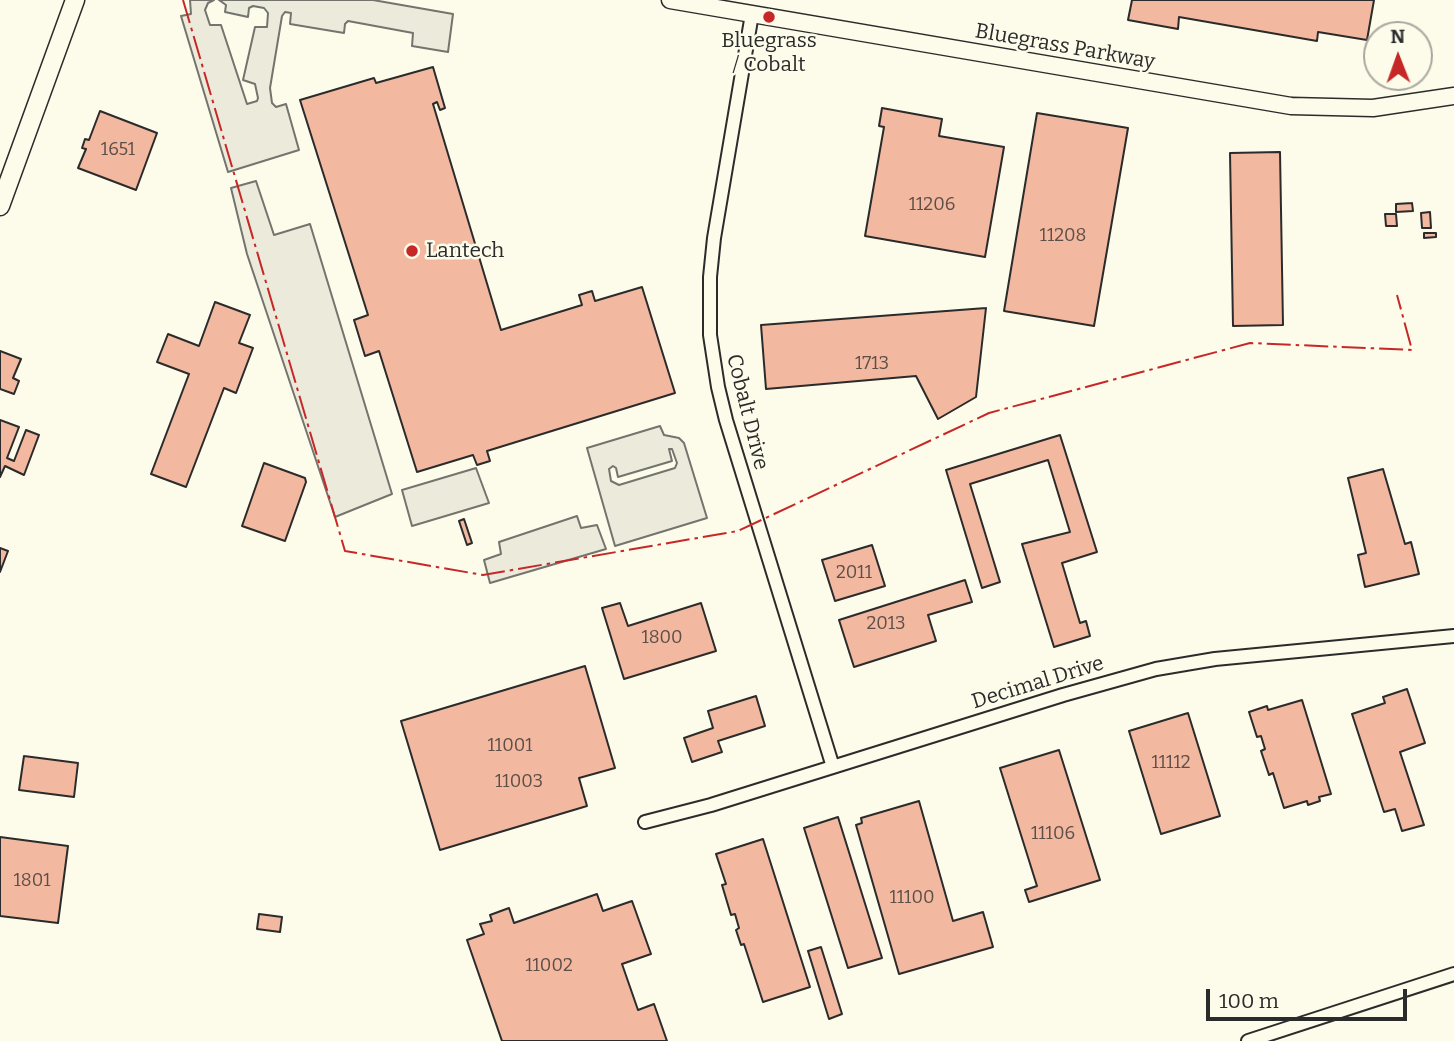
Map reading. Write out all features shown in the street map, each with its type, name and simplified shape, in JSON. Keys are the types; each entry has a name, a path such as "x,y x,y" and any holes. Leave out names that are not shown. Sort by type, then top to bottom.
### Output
{"main road":[{"path":"0,206 75,0"}],"street":[{"name":"Bluegrass Parkway","path":"670,0 1291,106 1373,108 1454,96"},
{"name":"Cobalt Drive","path":"752,14 713,238 710,335 718,387 731,438 834,767"},
{"name":"Decimal Drive","path":"645,822 711,805 1062,695 1156,669 1225,657 1454,636"},
{"path":"1248,1041 1454,974"}],"shaded area":[{"path":"190,0 214,0 208,3 205,10 210,25 221,25 247,104 257,101 258,98 255,84 243,80 255,27 267,27 268,13 264,8 253,6 249,8 248,17 225,12 226,5 219,0 373,0 453,14 448,52 412,46 413,33 348,21 344,33 290,24 291,13 285,12 282,16 270,88 272,103 276,107 286,104 299,150 228,172 181,16 191,14"},
{"path":"256,181 274,235 310,224 392,494 335,517 247,254 231,188"},
{"path":"660,426 664,435 679,438 684,443 707,518 615,546 587,448","holes":["669,449 672,449 677,463 675,468 619,485 611,481 609,469 613,466 618,477 672,461"]},
{"path":"476,468 489,503 412,526 402,490"},
{"path":"577,516 581,528 597,525 606,549 490,583 484,560 501,554 499,542"}],"building":[{"path":"1132,0 1374,0 1370,21 1363,21 1363,39 1318,32 1317,41 1179,17 1178,29 1128,20"},
{"name":"Lantech","path":"433,67 445,108 440,110 437,102 433,104 501,330 582,305 579,295 592,291 595,301 642,287 675,393 487,451 490,461 477,465 473,455 417,472 379,351 365,356 354,320 368,315 300,100 374,78 376,83"},
{"path":"882,108 942,119 939,136 1004,147 985,257 865,236 884,127 879,126"},
{"path":"100,111 157,133 136,190 78,168 86,149 82,148 85,139 89,140"},
{"path":"1037,113 1128,128 1094,326 1004,311"},
{"path":"1280,152 1283,325 1233,326 1230,153"},
{"path":"1412,203 1413,211 1396,212 1396,204"},
{"path":"1430,212 1431,228 1422,228 1421,213"},
{"path":"1385,214 1396,214 1397,226 1386,226"},
{"path":"1424,233 1436,233 1436,237 1424,238"},
{"path":"215,302 250,315 239,343 253,348 236,393 224,388 186,487 151,474 189,374 157,362 168,334 199,346"},
{"path":"986,308 976,397 938,419 916,376 766,389 761,325"},
{"path":"0,351 21,359 13,378 19,381 14,394 0,389"},
{"path":"0,420 19,427 7,458 14,461 26,430 39,435 24,475 5,466 0,477"},
{"path":"1060,435 1097,552 1062,563 1080,623 1086,621 1090,636 1054,647 1022,544 1070,532 1048,460 970,484 1000,582 982,588 946,470"},
{"path":"264,463 305,478 306,482 285,541 242,526"},
{"path":"1383,469 1405,544 1411,542 1419,574 1365,587 1358,555 1366,553 1348,478"},
{"path":"464,519 472,543 467,545 459,521"},
{"path":"872,545 885,586 835,601 822,560"},
{"path":"0,548 8,551 0,572"},
{"path":"965,580 972,602 928,615 936,641 854,667 839,620"},
{"path":"620,603 628,626 701,603 716,651 624,679 602,608"},
{"path":"585,666 615,768 579,778 587,806 440,850 401,721"},
{"path":"1407,689 1425,743 1400,752 1424,825 1402,831 1395,809 1384,812 1352,714 1385,703 1383,697"},
{"path":"756,696 765,726 718,741 722,752 692,762 684,738 713,728 708,711"},
{"path":"1302,700 1331,794 1319,797 1320,801 1308,805 1307,801 1284,808 1273,773 1269,775 1261,751 1265,749 1261,736 1257,737 1249,712 1267,706 1268,710"},
{"path":"1188,713 1220,816 1161,834 1129,731"},
{"path":"1059,750 1100,880 1029,902 1025,890 1037,886 1000,768"},
{"path":"24,756 78,763 74,797 19,790"},
{"path":"919,801 953,921 983,912 993,947 899,974 856,825 862,823 861,818"},
{"path":"838,817 882,958 848,968 804,828"},
{"path":"0,837 68,846 58,923 0,916"},
{"path":"763,839 810,987 763,1002 744,944 741,945 736,930 739,928 735,914 731,915 722,885 726,884 716,854"},
{"path":"597,894 603,911 632,901 651,954 622,964 638,1010 654,1004 667,1041 502,1041 467,940 484,934 480,924 492,921 490,915 509,908 514,923"},
{"path":"259,914 282,917 280,932 257,929"},
{"path":"821,947 842,1014 829,1019 808,951"}],"power":[{"path":"183,0 345,551 483,575 738,531 989,413 1250,343 1412,350 1397,295"}],"place":[{"name":"Bluegrass / Cobalt","path":"769,17"},
{"name":"Lantech","path":"412,251"}]}
